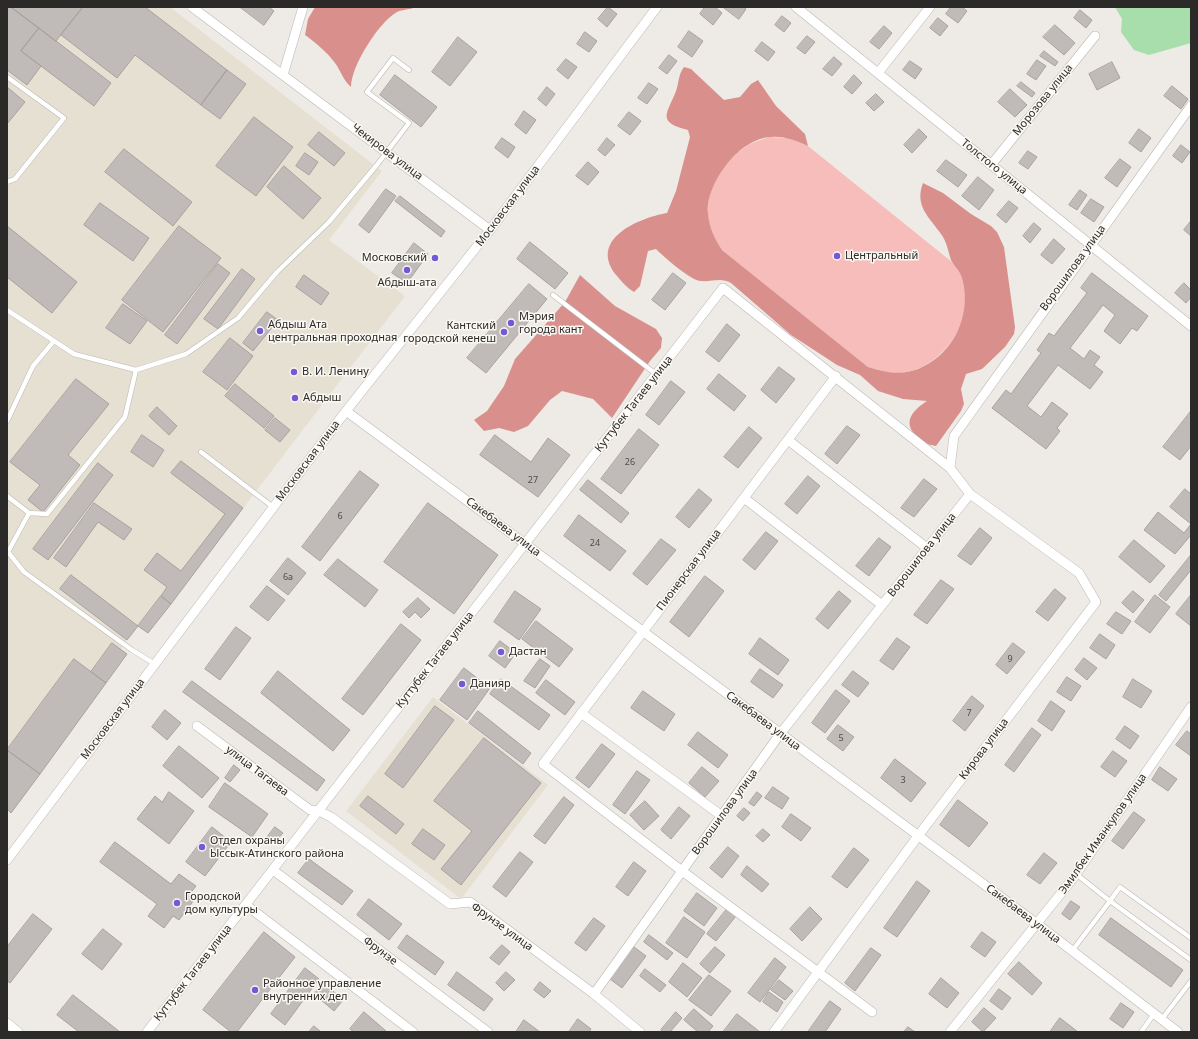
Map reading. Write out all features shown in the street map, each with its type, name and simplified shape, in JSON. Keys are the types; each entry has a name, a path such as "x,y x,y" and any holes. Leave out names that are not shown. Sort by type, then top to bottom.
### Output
{"street":[{"name":"Чекирова улица","path":"192,7 490,230"},
{"path":"283,75 303,7"},
{"name":"Московская улица","path":"7,860 346,411 490,230 657,7"},
{"path":"878,73 930,7"},
{"name":"Толстого улица","path":"801,8 991,165 1190,323"},
{"name":"Морозова улица","path":"991,165 1095,36"},
{"name":"Ворошилова улица","path":"950,468 954,436 1090,244 1191,106"},
{"name":"Куттубек Тагаев улица","path":"147,1032 724,288 836,376"},
{"path":"836,376 950,468 970,494"},
{"name":"Пионерская улица","path":"682,871 543,764 836,376"},
{"name":"Сакебаева улица","path":"346,411 1036,923 1173,1030"},
{"path":"788,440 927,548"},
{"name":"Ворошилова улица","path":"594,994 780,734 970,494"},
{"name":"Кирова улица","path":"774,1032 918,836 1096,602 1079,573 970,494"},
{"path":"744,498 882,605"},
{"name":"Эмилбек Иманкулов улица","path":"950,1032 1076,874 1191,707"},
{"path":"581,713 722,816"},
{"name":"улица Тагаева","path":"197,726 310,810 319,811"},
{"name":"Фрунзе улица","path":"319,811 332,817 450,904 470,902 594,994 640,1032"},
{"name":"Фрунзе","path":"272,870 488,1032"},
{"path":"682,871 872,1012"},
{"path":"246,905 413,1032"},
{"path":"7,1023 18,1032"}],"lane":[{"path":"7,310 74,354 136,370 186,354 238,318 277,272 330,222 387,152 408,123 367,92 393,58 409,70"},
{"path":"7,78 64,118 15,179 7,182"},
{"path":"553,295 656,374"},
{"path":"7,421 33,366 54,341"},
{"path":"7,496 29,513 47,514 125,417 136,370"},
{"path":"201,452 273,507"},
{"path":"29,513 8,552 24,572 132,650 154,664"},
{"path":"1076,874 1110,901 1191,960"},
{"path":"1072,951 1120,886 1191,938"},
{"path":"1141,1032 1158,1017 1191,981"}],"shaded area":[{"name":"Абдыш-ата","path":"7,7 170,7 382,171 329,240 405,296 148,633 138,626 127,640 121,649 127,654 11,813 7,809"},
{"path":"315,7 415,7 397,12 382,25 367,45 361,57 352,78 351,87 328,55 305,35 308,19"},
{"path":"1115,7 1191,7 1191,43 1149,55 1134,50 1121,32 1122,19"},
{"path":"684,67 691,69 724,100 740,97 751,84 758,80 776,106 805,134 808,146 786,138 772,137 760,139 737,153 727,164 713,188 709,201 708,213 711,228 722,250 868,367 897,373 913,371 930,363 947,348 953,340 962,320 965,299 962,278 951,260 943,237 924,211 920,198 923,183 943,193 971,214 991,226 997,232 1004,247 1015,327 1014,334 1005,347 982,369 966,374 961,389 964,404 961,411 936,446 921,442 911,430 910,420 912,415 927,401 903,399 878,391 860,375 837,365 791,335 731,283 724,280 696,280 677,268 656,249 648,251 640,286 634,292 617,276 609,263 608,252 612,242 620,233 631,226 643,220 667,213 676,191 690,137 688,130 671,124 668,120 667,111"},
{"name":"Центральный","path":"770,137 789,138 808,146 952,262 956,267 962,277 966,292 965,307 955,336 945,349 934,359 921,367 902,373 887,372 868,367 722,250 714,236 709,221 708,208 710,196 715,183 721,171 739,151 750,144"},
{"path":"580,275 615,306 656,329 662,338 661,348 650,361 612,418 593,399 562,391 550,400 528,426 514,432 499,428 484,431 474,420 487,411 504,386 515,359 565,302"},
{"path":"433,697 548,785 461,899 346,811"}],"building":[{"path":"7,7 11,7 39,28 21,51 41,66 27,85 7,70"},
{"path":"11,7 83,7 56,41"},
{"path":"83,7 145,7 227,70 201,105 135,55 117,78 61,35"},
{"path":"240,7 269,7 274,11 264,25"},
{"path":"608,7 617,14 607,27 598,19"},
{"path":"705,7 715,7 722,13 713,25 700,14"},
{"path":"723,7 743,7 746,9 739,19"},
{"path":"951,7 962,7 967,11 958,23 946,14"},
{"path":"1080,10 1092,20 1086,28 1074,18"},
{"path":"782,16 791,23 784,32 775,25"},
{"path":"938,18 948,26 940,36 930,28"},
{"path":"1055,25 1075,43 1064,55 1043,37"},
{"path":"884,26 892,33 879,49 870,42"},
{"path":"39,28 111,83 94,106 21,51"},
{"path":"689,31 703,41 692,57 678,47"},
{"path":"585,32 597,41 589,52 577,44"},
{"path":"807,36 815,42 805,54 797,48"},
{"path":"458,37 477,52 450,86 432,72"},
{"path":"762,42 775,52 768,61 755,51"},
{"path":"1044,51 1058,62 1055,66 1040,56"},
{"path":"669,55 677,61 667,74 659,68"},
{"path":"834,57 842,64 832,76 823,69"},
{"path":"566,59 577,67 568,79 557,70"},
{"path":"1037,60 1046,66 1036,80 1027,74"},
{"path":"910,61 922,69 915,79 903,70"},
{"path":"1112,62 1120,78 1097,90 1089,74"},
{"path":"227,70 246,84 220,119 201,105"},
{"path":"395,75 437,107 421,127 380,95"},
{"path":"854,75 862,83 852,94 844,87"},
{"path":"1021,82 1035,93 1032,97 1017,86"},
{"path":"649,83 658,89 647,104 638,98"},
{"path":"1172,86 1188,99 1181,109 1164,96"},
{"path":"7,87 25,102 7,124"},
{"path":"547,87 555,94 546,106 538,99"},
{"path":"1010,89 1027,105 1015,117 998,102"},
{"path":"876,94 884,102 874,111 866,103"},
{"path":"524,111 536,120 526,134 515,125"},
{"path":"629,112 641,121 630,135 618,126"},
{"path":"254,117 293,147 256,196 216,166"},
{"path":"919,129 927,137 912,153 904,145"},
{"path":"1139,129 1151,138 1141,152 1129,143"},
{"path":"319,132 345,153 334,166 308,145"},
{"path":"502,138 515,147 508,158 495,148"},
{"path":"607,138 615,145 605,156 598,150"},
{"path":"1181,145 1190,152 1182,163 1173,156"},
{"path":"124,149 192,202 173,226 105,172"},
{"path":"1028,151 1037,157 1028,169 1019,163"},
{"path":"305,153 318,162 309,175 296,166"},
{"path":"1120,159 1131,167 1117,187 1105,178"},
{"path":"946,160 967,175 958,187 937,171"},
{"path":"588,162 599,172 588,185 576,176"},
{"path":"284,166 321,198 303,219 267,187"},
{"path":"978,177 994,190 979,210 962,196"},
{"path":"386,189 396,196 369,233 359,225"},
{"path":"1080,190 1087,195 1077,210 1069,205"},
{"path":"400,196 445,231 441,237 395,201"},
{"path":"1091,199 1104,207 1094,222 1081,213"},
{"path":"1009,201 1018,208 1006,223 997,215"},
{"path":"100,203 149,238 133,261 84,225"},
{"path":"1191,221 1191,236 1184,230"},
{"path":"1034,223 1041,229 1030,243 1023,236"},
{"path":"7,226 77,282 52,313 7,277"},
{"path":"179,226 221,258 163,332 122,300"},
{"path":"1054,239 1065,249 1052,264 1041,255"},
{"path":"530,242 568,273 555,289 517,259"},
{"path":"414,243 428,254 407,283 392,273"},
{"path":"218,264 230,273 177,344 165,335"},
{"path":"242,269 255,279 218,329 204,319"},
{"path":"673,273 686,283 665,310 652,300"},
{"path":"1092,273 1148,316 1137,331 1132,328 1120,344 1104,331 1115,315 1103,305 1070,348 1084,359 1090,350 1100,357 1094,365 1103,372 1090,389 1058,365 1027,406 1041,417 1052,402 1068,414 1057,428 1060,431 1046,449 992,408 1006,390 1011,394 1041,353 1037,350 1049,333 1054,336 1087,293 1081,288"},
{"path":"304,275 329,293 321,305 296,287"},
{"path":"1184,283 1191,290 1191,297 1186,303 1175,293"},
{"path":"529,284 547,299 486,373 467,358"},
{"path":"123,304 147,321 130,344 106,328"},
{"name":"Абдыш Ата центральная проходная","path":"267,312 278,320 253,351 243,343"},
{"path":"727,324 740,335 719,362 706,352"},
{"path":"230,338 253,356 227,390 203,372"},
{"path":"779,367 795,379 776,403 761,390"},
{"path":"719,374 746,396 734,411 707,389"},
{"path":"76,379 109,404 68,455 80,465 43,512 28,500 40,485 10,462"},
{"path":"671,381 685,392 659,425 646,415"},
{"path":"235,384 274,416 264,428 225,396"},
{"path":"157,407 177,426 169,435 149,416"},
{"path":"1191,411 1191,446 1180,460 1163,447"},
{"path":"275,418 290,430 280,442 265,430"},
{"path":"847,426 860,435 837,464 825,454"},
{"path":"749,427 762,438 738,468 724,457"},
{"path":"639,429 659,445 621,494 601,479"},
{"path":"142,435 164,450 153,467 131,452"},
{"path":"495,435 531,462 548,438 570,455 538,497 480,455"},
{"path":"181,461 243,508 171,604 161,596 167,587 144,570 157,553 181,571 225,514 171,473"},
{"path":"98,463 113,475 48,560 33,549"},
{"path":"360,471 379,485 320,561 302,547"},
{"path":"808,476 820,486 797,514 785,504"},
{"path":"924,479 937,489 914,517 901,508"},
{"path":"588,480 629,513 621,523 580,490"},
{"path":"699,489 712,500 689,528 676,517"},
{"path":"1185,489 1191,494 1191,524 1170,507"},
{"path":"94,503 132,529 124,540 98,522 66,567 54,558"},
{"path":"428,503 498,555 454,614 384,562"},
{"path":"1158,512 1184,533 1191,524 1191,535 1175,554 1144,530"},
{"path":"579,515 626,551 610,571 564,536"},
{"path":"980,528 992,538 971,565 958,556"},
{"path":"766,532 778,541 755,570 743,560"},
{"path":"879,538 891,547 869,576 856,566"},
{"path":"661,539 676,550 647,585 633,574"},
{"path":"1134,540 1165,566 1150,583 1119,557"},
{"path":"1191,555 1191,570 1166,601 1159,595"},
{"path":"288,558 306,573 288,595 270,581"},
{"path":"338,559 378,590 365,607 324,575"},
{"path":"71,575 138,626 127,640 60,589"},
{"path":"705,576 724,591 689,637 670,622"},
{"path":"941,580 954,589 927,624 914,615"},
{"path":"267,586 285,600 268,621 250,607"},
{"path":"1055,589 1066,598 1048,621 1036,612"},
{"path":"515,591 541,609 519,640 494,622"},
{"path":"839,591 851,601 828,629 816,619"},
{"path":"1133,591 1144,600 1133,613 1122,603"},
{"path":"1155,595 1170,607 1150,633 1135,622"},
{"path":"1191,595 1191,626 1176,614"},
{"path":"161,596 171,604 148,633 138,626"},
{"path":"418,598 430,609 421,618 415,612 409,618 403,612"},
{"path":"1116,612 1131,621 1122,634 1107,624"},
{"path":"536,621 573,649 559,667 522,639"},
{"path":"401,624 421,640 363,715 342,699"},
{"path":"236,627 251,638 220,680 205,669"},
{"path":"1100,634 1115,645 1106,659 1090,648"},
{"path":"760,638 789,660 778,675 749,654"},
{"path":"897,638 910,647 893,670 880,661"},
{"path":"500,641 516,653 505,668 489,656"},
{"path":"112,643 127,654 106,683 91,672"},
{"path":"1013,643 1025,652 1007,674 996,665"},
{"path":"1084,658 1097,668 1087,680 1075,670"},
{"path":"74,659 106,683 40,774 7,750"},
{"path":"540,659 550,666 535,688 524,681"},
{"path":"464,668 490,688 467,720 440,700"},
{"path":"760,669 783,685 773,698 751,682"},
{"path":"278,671 350,730 333,751 261,693"},
{"path":"853,671 869,683 858,697 842,685"},
{"path":"1067,677 1081,686 1071,701 1057,692"},
{"path":"501,679 550,715 539,730 490,694"},
{"path":"1133,679 1152,691 1141,708 1123,697"},
{"path":"546,680 575,702 565,715 536,693"},
{"path":"192,681 325,780 317,791 183,692"},
{"path":"836,690 850,701 825,733 812,723"},
{"path":"643,691 675,714 664,731 631,708"},
{"path":"972,696 984,706 965,731 953,721"},
{"path":"1051,701 1065,711 1052,731 1038,721"},
{"path":"435,706 454,720 403,788 385,774"},
{"path":"165,710 181,723 167,740 152,727"},
{"path":"478,711 531,753 523,764 469,723"},
{"path":"838,725 854,737 843,751 827,739"},
{"path":"1125,726 1139,736 1130,749 1116,739"},
{"path":"1032,728 1041,735 1014,772 1005,765"},
{"path":"1187,731 1191,734 1191,756 1176,745"},
{"path":"698,732 728,755 718,768 688,745"},
{"path":"484,738 541,783 461,885 441,869 472,831 434,801"},
{"path":"602,744 615,754 589,788 576,778"},
{"path":"179,746 219,778 202,798 163,766"},
{"path":"7,750 40,774 11,813 7,809"},
{"path":"1113,751 1127,761 1115,777 1101,767"},
{"path":"895,759 926,783 911,802 881,778"},
{"path":"234,765 240,770 230,782 225,778"},
{"path":"702,767 719,781 705,797 689,783"},
{"path":"1160,767 1177,779 1168,791 1152,780"},
{"path":"637,771 650,780 625,814 613,805"},
{"path":"225,783 268,814 252,837 209,807"},
{"path":"773,787 789,798 782,809 765,798"},
{"path":"169,792 194,811 169,844 137,819 155,796 162,802"},
{"path":"757,792 762,796 754,806 749,803"},
{"path":"368,796 404,824 396,834 360,806"},
{"path":"564,797 574,805 545,844 534,836"},
{"path":"958,800 988,823 969,847 940,825"},
{"path":"645,801 659,816 644,830 630,815"},
{"path":"679,807 690,816 671,839 661,830"},
{"path":"744,808 750,813 743,821 737,816"},
{"path":"1134,812 1145,820 1123,849 1112,841"},
{"path":"791,814 811,828 801,841 782,827"},
{"path":"212,827 231,842 205,876 186,862"},
{"path":"275,827 283,833 272,845 265,840"},
{"path":"423,829 445,845 434,860 412,844"},
{"path":"763,829 770,835 763,842 756,836"},
{"path":"115,842 171,884 179,874 196,886 188,896 194,900 179,920 173,916 164,928 148,916 157,904 100,862"},
{"path":"728,847 739,856 722,878 710,868"},
{"path":"854,848 869,860 847,888 832,877"},
{"path":"520,852 533,862 506,897 493,887"},
{"path":"1044,853 1057,863 1040,884 1027,875"},
{"path":"309,859 353,891 342,905 298,873"},
{"path":"634,862 646,871 628,896 616,887"},
{"path":"747,866 769,884 762,892 741,875"},
{"path":"917,881 930,891 897,937 884,928"},
{"path":"697,893 717,908 704,926 684,911"},
{"path":"369,899 402,924 389,940 357,915"},
{"path":"1071,901 1080,907 1070,920 1062,914"},
{"path":"810,907 822,919 802,941 790,929"},
{"path":"727,909 736,916 716,941 707,934"},
{"path":"33,914 52,929 10,983 7,981 7,947"},
{"path":"684,917 705,932 687,958 666,943"},
{"path":"594,918 605,926 586,951 575,943"},
{"path":"1111,918 1183,970 1171,987 1099,935"},
{"path":"103,929 122,944 102,970 82,954"},
{"path":"264,932 295,957 237,1032 231,1032 203,1010"},
{"path":"982,932 996,942 985,957 971,947"},
{"path":"407,935 444,962 435,975 398,948"},
{"path":"649,935 673,953 667,960 644,942"},
{"path":"502,945 510,952 499,965 490,958"},
{"path":"634,947 646,956 622,988 610,979"},
{"path":"715,947 725,955 710,973 700,964"},
{"path":"871,948 881,955 855,991 845,983"},
{"path":"775,958 786,967 760,1002 748,993"},
{"path":"1019,962 1042,983 1032,995 1008,974"},
{"path":"683,963 702,978 687,997 669,982"},
{"path":"305,968 319,979 285,1025 271,1014"},
{"path":"645,969 666,985 660,992 640,976"},
{"path":"457,972 493,999 484,1011 448,985"},
{"path":"506,972 515,980 504,991 496,983"},
{"path":"709,975 731,991 711,1016 689,1000"},
{"path":"941,978 959,993 947,1008 929,994"},
{"path":"779,980 793,991 785,1000 771,990"},
{"path":"540,982 551,991 544,998 534,990"},
{"path":"324,983 343,1000 334,1011 314,994"},
{"path":"999,989 1011,998 1002,1010 990,1001"},
{"path":"769,992 783,1002 777,1012 763,1002"},
{"path":"73,995 120,1032 79,1032 57,1015"},
{"path":"830,1001 841,1009 825,1032 808,1032"},
{"path":"1121,1003 1134,1012 1123,1028 1110,1019"},
{"path":"984,1008 996,1018 983,1032 972,1022"},
{"path":"694,1009 713,1026 708,1032 698,1032 684,1020"},
{"path":"364,1012 386,1031 354,1032 350,1029"},
{"path":"676,1012 682,1018 670,1032 663,1032 661,1030"},
{"path":"737,1014 760,1032 724,1031"},
{"path":"1060,1018 1078,1032 1050,1032"},
{"path":"578,1019 591,1029 589,1032 569,1032"},
{"path":"524,1020 540,1032 516,1032"},
{"path":"314,1026 321,1032 309,1032"},
{"path":"908,1027 915,1032 904,1032"}],"place":[{"name":"Центральный","path":"837,256"},
{"name":"Московский","path":"435,258"},
{"name":"Абдыш-ата","path":"407,270"},
{"name":"Мэрия города кант","path":"511,323"},
{"name":"Абдыш Ата центральная проходная","path":"260,331"},
{"name":"Кантский городской кенеш","path":"504,332"},
{"name":"В. И. Ленину","path":"294,372"},
{"name":"Абдыш","path":"295,398"},
{"name":"Дастан","path":"501,652"},
{"name":"Данияр","path":"462,684"},
{"name":"Отдел охраны Ыссык-Атинского района","path":"202,847"},
{"name":"Городской дом культуры","path":"177,903"},
{"name":"Районное управление внутренних дел","path":"255,990"}]}
